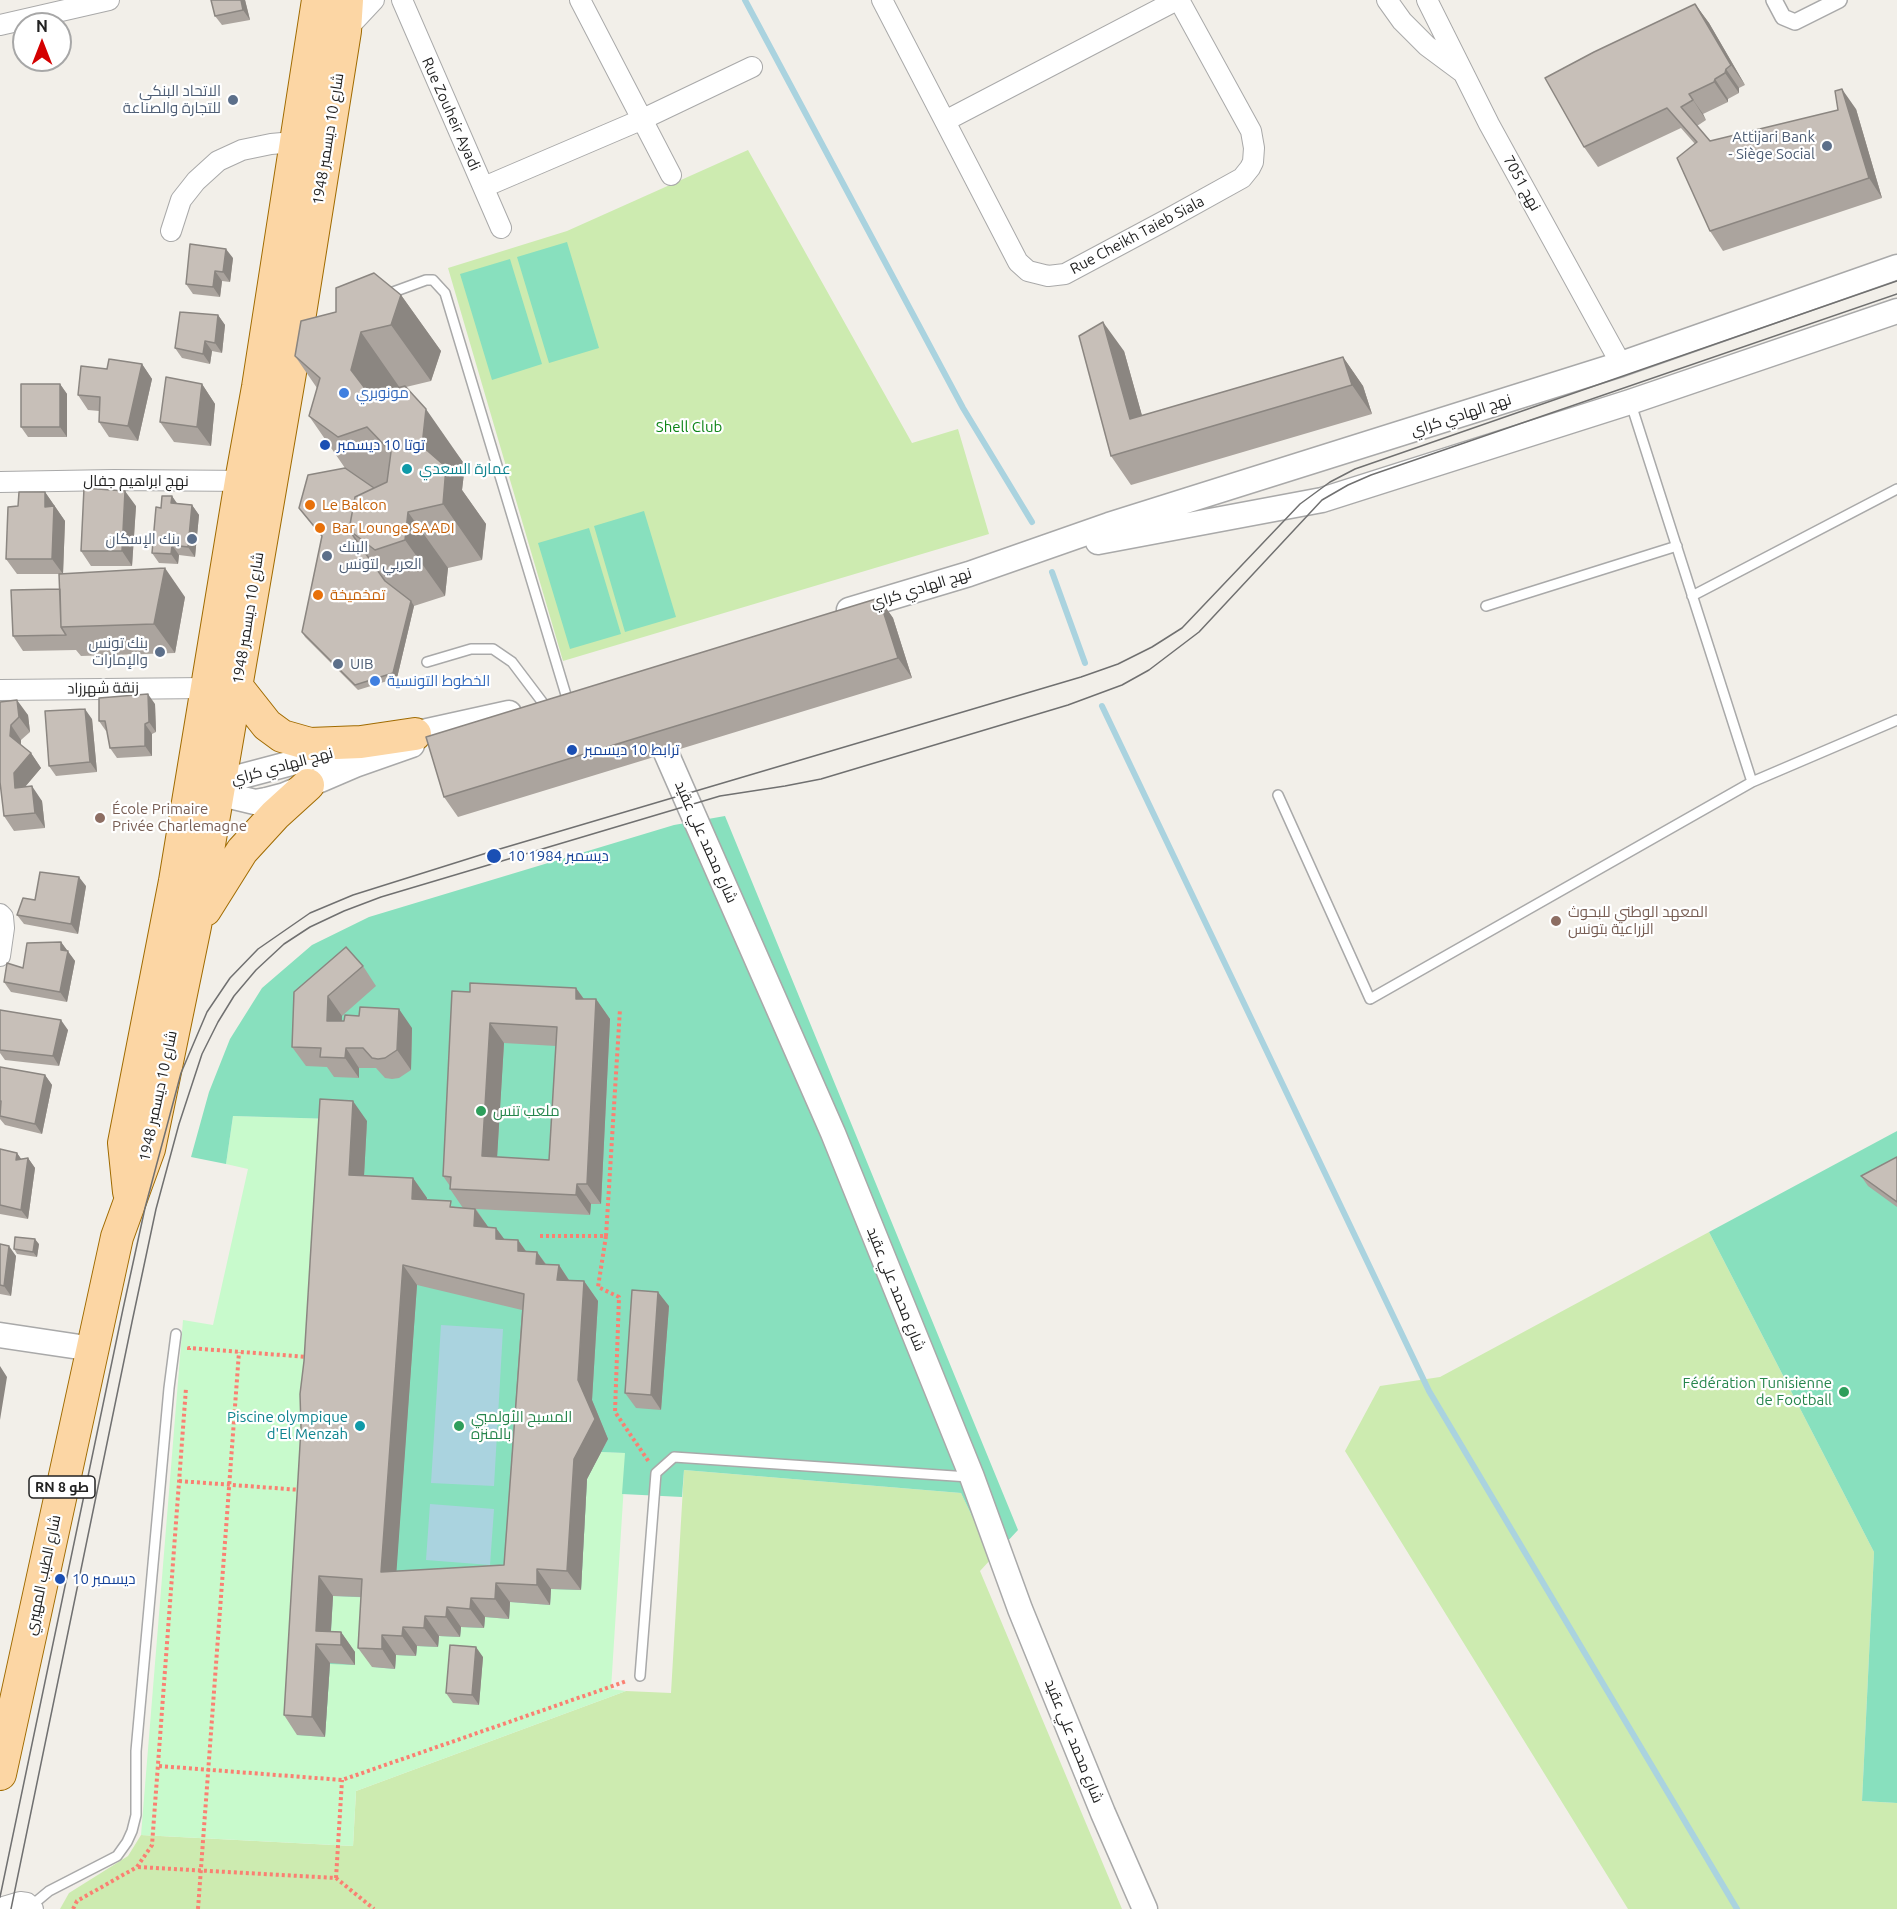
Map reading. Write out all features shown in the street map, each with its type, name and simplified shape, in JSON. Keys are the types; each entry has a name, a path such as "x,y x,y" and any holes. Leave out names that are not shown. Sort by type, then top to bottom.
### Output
{"main road":[{"name":"شارع 10 ديسمبر 1948","path":"130,1202 149,1149 195,926 220,782 222,687 256,481 303,324 318,0"},
{"name":"شارع 10 ديسمبر 1948","path":"256,481 258,387 312,142 345,31 347,0"},
{"name":"شارع 10 ديسمبر 1948","path":"130,1202 124,1143 175,881 196,753 222,687"},
{"path":"222,687 282,736 310,744 361,742 415,734"},
{"path":"189,792 220,782 196,753"},
{"path":"195,926 242,851 275,815 308,785"},
{"name":"شارع الطيب المهيري","path":"0,1774 9,1698 52,1528 117,1237 130,1202"}],"street":[{"path":"0,26 109,0"},
{"path":"345,31 374,0"},
{"name":"Rue Zouheir Ayadi","path":"402,0 501,228"},
{"path":"580,0 671,175"},
{"name":"Rue Cheikh Taieb Siala","path":"882,0 1018,262 1028,271 1040,275 1065,274 1247,174 1253,162 1254,140 1251,131 1178,0"},
{"path":"945,121 1178,0"},
{"path":"1387,0 1402,21 1427,46 1466,75"},
{"name":"نهج 7051","path":"1427,0 1489,124 1622,364"},
{"path":"1774,0 1783,17 1796,22 1839,0"},
{"path":"484,187 643,119 752,67"},
{"path":"171,231 182,200 196,181 218,161 242,150 312,142"},
{"name":"نهج الهادي كراي","path":"825,617 969,574 1109,525 1622,364 1897,267"},
{"name":"نهج الهادي كراي","path":"1022,556 1322,500 1630,402 1897,311"},
{"name":"نهج ابراهيم جفال","path":"0,482 256,481"},
{"name":"زنقة شهرزاد","path":"0,690 222,687"},
{"name":"نهج الهادي كراي","path":"509,713 312,757 220,782 230,796 255,802 285,795 375,757 577,692"},
{"name":"شارع محمد علي عقيد","path":"643,698 833,1133 972,1477 1020,1609 1103,1813 1145,1909"},
{"path":"0,914 3,917 4,928 0,956"},
{"path":"0,1335 93,1349"},
{"path":"0,1908 20,1902 32,1908"}],"lane":[{"path":"372,299 426,280 434,280 445,293 577,692"},
{"path":"1630,402 1752,782"},
{"path":"1692,596 1897,489"},
{"path":"1486,606 1677,546"},
{"path":"427,662 471,649 493,649 512,662 543,703"},
{"path":"1278,795 1370,999 1752,782 1897,720"},
{"path":"32,1908 49,1891 117,1856 127,1842 136,1815 136,1751 169,1388 176,1334"},
{"path":"640,1676 656,1473 674,1457 972,1477"}],"path":[{"path":"620,1009 606,1236 598,1287 618,1297 615,1412 656,1473"},
{"path":"540,1236 606,1236"},
{"path":"188,1359 189,1348 320,1358"},
{"path":"198,1909 238,1352"},
{"path":"73,1909 77,1900 137,1867 152,1845 187,1382"},
{"path":"179,1481 311,1491"},
{"path":"159,1766 342,1780 640,1676"},
{"path":"336,1878 342,1780"},
{"path":"137,1867 336,1878 374,1909"}],"green space":[{"name":"Shell Club","path":"748,150 912,443 958,429 989,534 563,661 448,268 567,231"},
{"path":"567,242 599,348 549,363 517,257"},
{"path":"510,259 542,364 492,380 460,274"},
{"path":"644,511 676,617 625,632 594,526"},
{"path":"589,528 621,634 570,649 538,543"},
{"path":"725,816 1018,1530 992,1558 961,1493 684,1470 682,1497 622,1494 625,1453 601,1452 587,1479 581,1590 551,1589 550,1605 510,1602 509,1619 485,1617 484,1628 461,1627 460,1637 439,1636 438,1647 417,1646 416,1656 396,1655 395,1669 372,1667 376,1598 333,1596 330,1650 355,1652 355,1665 330,1664 325,1737 297,1735 333,1119 233,1116 226,1164 191,1157 209,1092 230,1039 262,988 312,945 369,917 674,825"},
{"path":"233,1116 333,1119 325,1737 333,1596 376,1598 372,1667 395,1669 396,1655 485,1617 510,1602 550,1605 551,1589 587,1479 601,1452 626,1453 611,1689 626,1691 356,1791 353,1846 141,1835 183,1320 213,1325 248,1169 226,1164"},
{"name":"Fédération Tunisienne de Football","path":"1897,1131 1897,1803 1862,1801 1874,1552 1709,1232"},
{"path":"1709,1232 1874,1552 1862,1801 1897,1803 1897,1909 1628,1909 1345,1451 1380,1386 1440,1377"},
{"path":"684,1470 961,1493 992,1558 980,1571 1122,1909 60,1909 69,1893 128,1856 141,1835 353,1846 356,1791 626,1691 671,1693"}],"water":[{"path":"441,1325 503,1329 494,1486 431,1483"},
{"path":"430,1504 494,1509 490,1565 426,1560"}],"building":[{"path":"211,0 241,0 243,10 215,16"},
{"name":"Attijari Bank - Siège Social","path":"1695,4 1731,65 1714,82 1689,94 1693,100 1681,107 1710,141 1838,110 1835,91 1842,89 1869,178 1710,231 1677,158 1697,142 1667,108 1584,147 1545,78"},
{"path":"190,244 226,249 223,272 215,271 213,287 186,284"},
{"path":"374,273 401,295 391,325 361,332 351,370 370,395 405,386 426,409 422,446 446,467 443,504 408,512 405,540 375,550 349,530 355,497 387,482 391,452 367,427 338,437 309,416 320,378 295,356 301,321 336,312 336,288"},
{"path":"180,312 218,315 215,343 205,341 203,354 175,348"},
{"path":"1103,322 1130,419 1343,357 1352,385 1111,456 1079,336"},
{"path":"109,359 142,364 128,426 99,422 100,397 78,395 81,366 107,369"},
{"path":"166,377 202,384 197,427 160,422"},
{"path":"21,384 60,384 60,427 21,427"},
{"path":"345,468 374,488 355,497 349,530 385,581 411,601 393,673 355,685 302,632 322,536 299,508 308,475"},
{"path":"84,488 125,491 122,551 81,551"},
{"path":"19,492 45,492 45,507 54,506 52,559 6,559 8,507 18,506"},
{"path":"162,496 172,496 171,503 192,505 188,547 172,545 171,554 152,553 156,507 161,508"},
{"path":"165,568 154,624 61,627 59,574"},
{"path":"60,589 61,627 66,635 13,636 11,590"},
{"path":"879,598 898,658 444,797 426,737"},
{"path":"148,694 149,722 145,724 145,746 110,748 105,721 99,721 99,698"},
{"path":"17,700 19,717 11,725 10,736 31,753 14,773 15,788 32,786 35,813 4,816 0,782 0,702"},
{"path":"85,709 90,762 49,766 45,711"},
{"path":"40,872 79,877 71,924 17,915 23,898 35,900"},
{"path":"61,942 61,950 68,951 60,992 4,982 7,963 23,968 27,943"},
{"path":"346,947 363,966 328,996 327,1021 344,1021 345,1015 359,1016 360,1007 399,1009 397,1050 385,1058 372,1058 363,1048 346,1048 345,1058 320,1057 321,1048 292,1047 294,992"},
{"path":"470,983 576,988 576,999 596,999 587,1184 577,1184 576,1195 450,1189 451,1177 443,1176 452,991 470,992","holes":["490,1023 557,1027 549,1160 482,1156"]},
{"path":"0,1010 61,1020 53,1056 0,1050"},
{"path":"0,1067 45,1075 35,1124 0,1116"},
{"name":"Piscine olympique d'El Menzah","path":"320,1099 353,1101 349,1175 413,1178 412,1199 451,1201 450,1207 475,1209 474,1226 496,1228 496,1239 518,1240 518,1251 537,1252 536,1264 559,1265 557,1280 584,1281 578,1380 595,1419 574,1459 567,1571 537,1569 537,1585 496,1583 495,1599 471,1598 470,1609 447,1607 446,1617 425,1616 424,1628 403,1627 402,1636 382,1635 382,1649 358,1648 362,1579 319,1576 316,1631 341,1632 341,1645 316,1644 312,1717 284,1715 301,1428 300,1394","holes":["403,1265 524,1294 504,1565 381,1572"]},
{"path":"0,1149 17,1153 16,1160 28,1158 21,1210 0,1205"},
{"path":"1897,1157 1897,1202 1861,1176"},
{"path":"15,1237 35,1239 33,1252 14,1249"},
{"path":"0,1244 9,1246 4,1286 0,1285"},
{"path":"632,1290 658,1292 651,1395 625,1393"},
{"path":"450,1645 476,1647 472,1695 446,1693"}],"waterway":[{"path":"745,0 963,408 1032,522"},
{"path":"1052,572 1085,663"},
{"path":"1102,706 1429,1391 1737,1909"}],"tram line":[{"path":"0,1897 145,1208 181,1073 207,1012 230,978 258,949 310,913 353,895 1118,664 1152,647 1182,628 1300,504 1330,482 1355,469 1897,281"},
{"path":"11,1909 156,1209 179,1124 202,1054 218,1022 234,996 256,970 284,944 310,927 381,897 720,796 821,779 1068,705 1122,685 1149,670 1199,632 1322,500 1348,485 1371,475 1897,294"}],"place":[{"name":"الاتحاد البنكي للتجارة والصناعة","path":"233,100"},
{"name":"Attijari Bank - Siège Social","path":"1827,146"},
{"name":"مونوبري","path":"344,393"},
{"name":"توتا 10 ديسمبر","path":"325,445"},
{"name":"عمارة السعدي","path":"407,469"},
{"name":"Le Balcon","path":"310,505"},
{"name":"Bar Lounge SAADI","path":"320,528"},
{"name":"بنك الإسكان","path":"192,539"},
{"name":"البنك العربي لتونس","path":"327,556"},
{"name":"تمخميخة","path":"318,595"},
{"name":"بنك تونس والإمارات","path":"160,652"},
{"name":"UIB","path":"338,664"},
{"name":"الخطوط التونسية","path":"375,681"},
{"name":"ترابط 10 ديسمبر","path":"572,750"},
{"name":"École Primaire Privée Charlemagne","path":"100,818"},
{"name":"10 ديسمبر 1984","path":"494,856"},
{"name":"المعهد الوطني للبحوث الزراعية بتونس","path":"1556,921"},
{"name":"ملعب تنس","path":"481,1111"},
{"name":"Fédération Tunisienne de Football","path":"1844,1392"},
{"name":"Piscine olympique d'El Menzah","path":"360,1426"},
{"name":"المسبح الأولمبي بالمنزه","path":"459,1426"},
{"name":"10 ديسمبر","path":"60,1579"}]}
